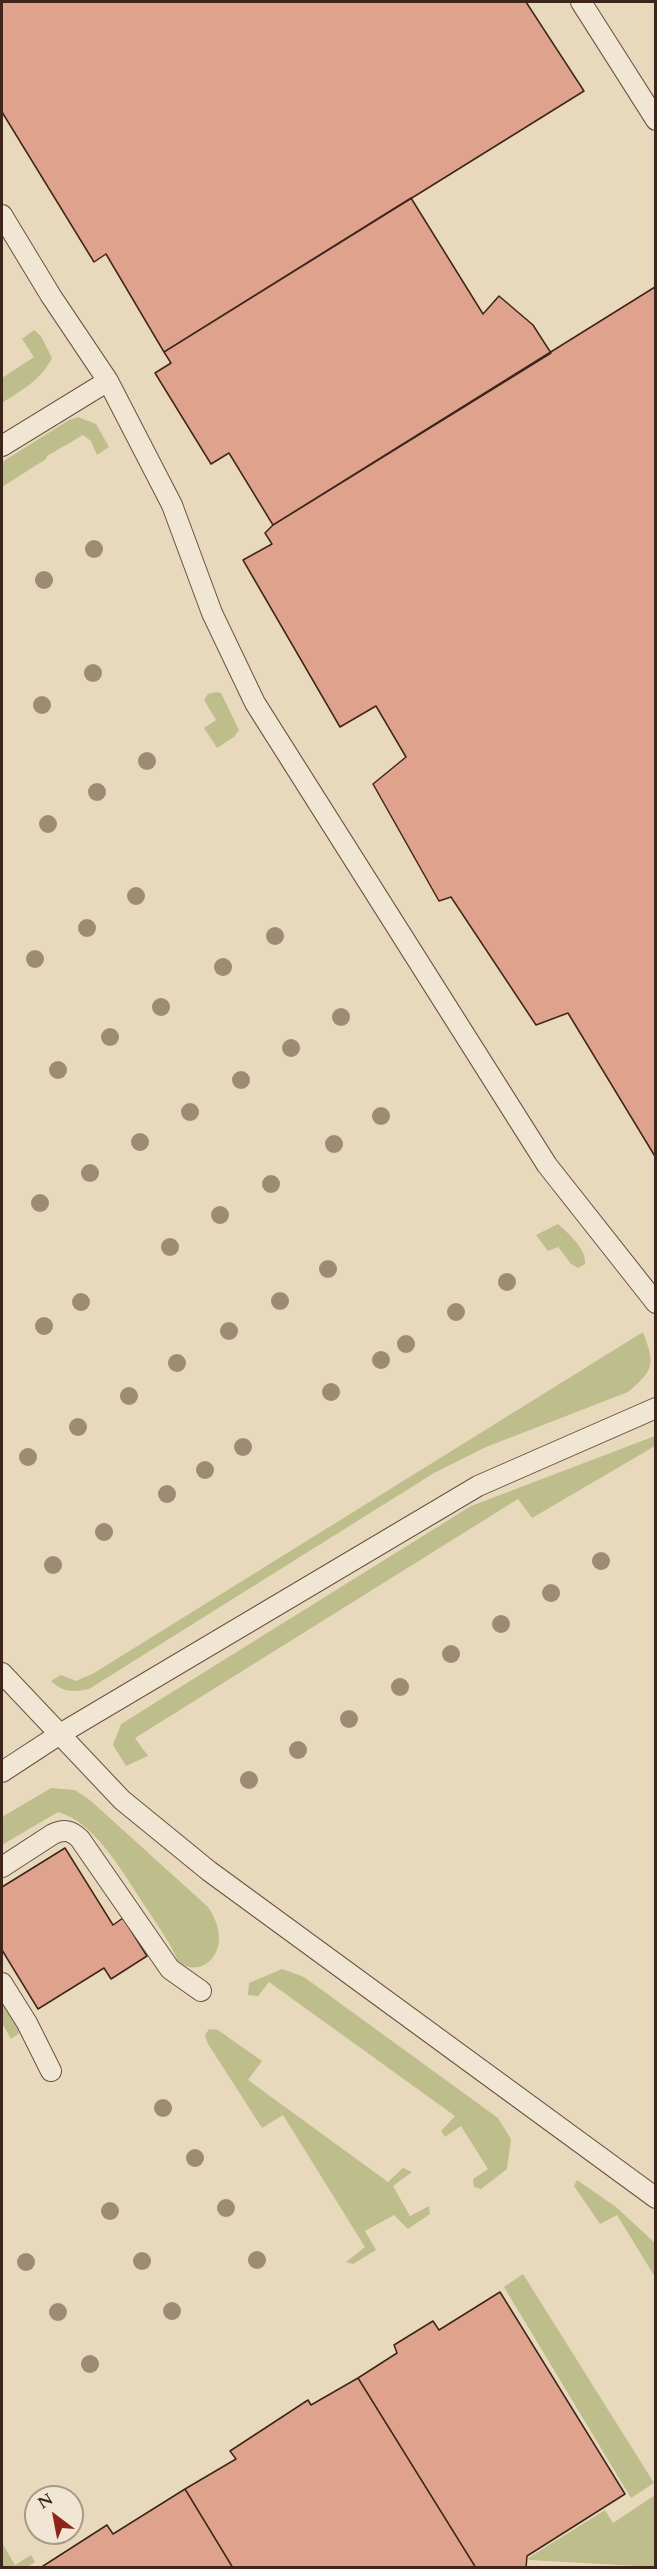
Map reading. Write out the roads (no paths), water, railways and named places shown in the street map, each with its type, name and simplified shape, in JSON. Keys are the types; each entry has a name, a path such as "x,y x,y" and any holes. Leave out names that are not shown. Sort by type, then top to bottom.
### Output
{"lane":[{"path":"581,2 656,120"},
{"path":"2,215 51,296 108,381 172,505 212,614 255,703 547,1165 656,1303"},
{"path":"2,446 108,381"},
{"path":"2,1772 60,1734 478,1486 656,1408"},
{"path":"2,1673 122,1800 209,1871 656,2198"},
{"path":"2,1867 53,1834 62,1830 72,1832 80,1839 170,1969 201,1991"},
{"path":"2,1983 27,2023 51,2071"}]}
